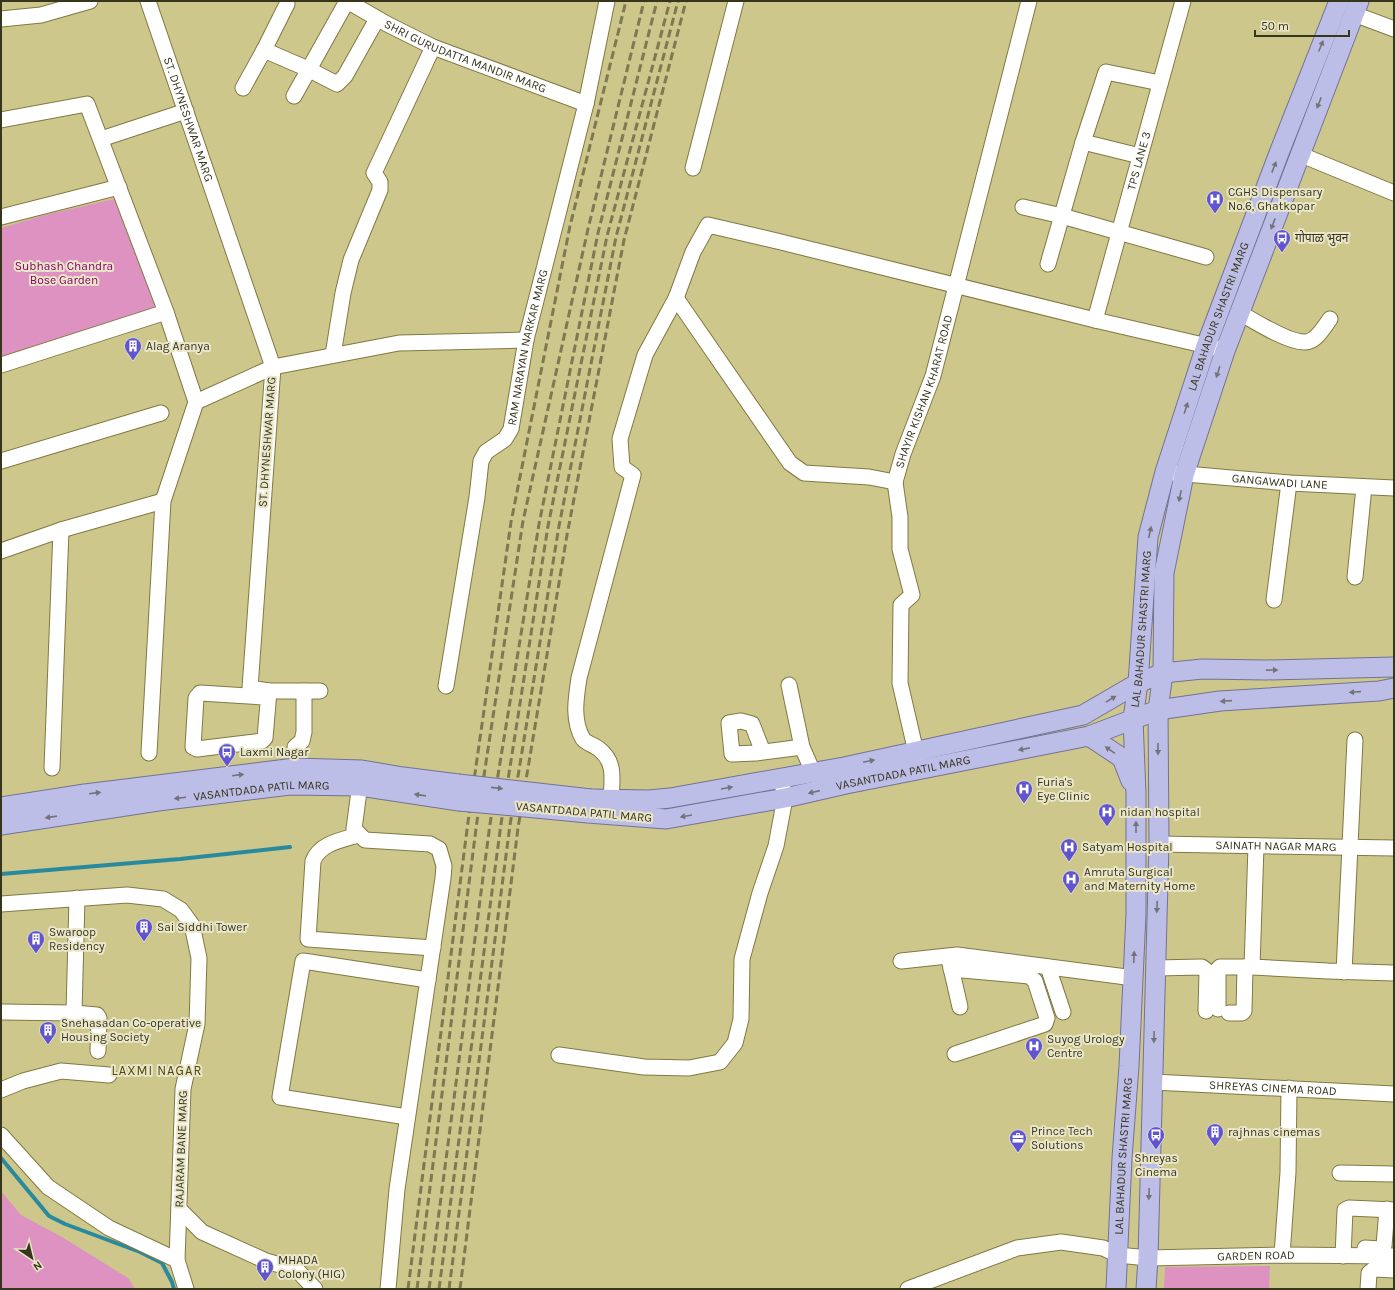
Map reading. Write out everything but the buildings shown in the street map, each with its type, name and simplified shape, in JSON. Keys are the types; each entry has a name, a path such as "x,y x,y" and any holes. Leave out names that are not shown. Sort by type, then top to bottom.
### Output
{"main road":[{"name":"LAL BAHADUR SHASTRI MARG","path":"1116,1289 1122,1158 1134,978 1136,914 1136,793 1133,719 1138,683 1148,537 1165,472 1206,346 1279,153 1339,1"},
{"name":"LAL BAHADUR SHASTRI MARG","path":"1146,1289 1153,1082 1158,844 1158,710 1163,673 1164,573 1184,475 1225,350 1356,7"},
{"name":"VASANTDADA PATIL MARG","path":"1,825 158,801 218,785 295,768 361,778 403,777 459,792 582,805 666,819 784,798 916,751 1083,715 1138,683 1163,673 1202,669 1385,668"},
{"path":"1385,668 1386,689"},
{"name":"VASANTDADA PATIL MARG","path":"582,805 611,799 649,800 670,798 813,772 845,776 920,770 1089,736 1158,710 1220,701 1386,689"},
{"path":"1048,723 1052,743"},
{"path":"1089,736 1122,758 1136,793"},
{"path":"982,737 985,756"},
{"name":"VASANTDADA PATIL MARG","path":"1,807 84,794 218,785"}],"street":[{"path":"1,13 90,1"},
{"name":"ST. DHYNESHWAR MARG","path":"148,1 273,367 250,692"},
{"path":"294,96 347,1"},
{"name":"SHRI GURUDATTA MANDIR MARG","path":"347,1 433,47 586,104"},
{"name":"RAM NARAYAN NARKAR MARG","path":"446,686 477,497 481,461 486,452 504,439 511,429 526,340 586,104 607,1"},
{"path":"693,168 736,1"},
{"name":"SHAYIR KISHAN KHARAT ROAD","path":"676,298 790,463 804,473 869,477 895,482 903,454 933,376 1029,1"},
{"name":"TPS LANE 3","path":"1095,320 1183,1"},
{"path":"243,88 287,4"},
{"path":"1356,7 1394,28"},
{"path":"1,19 40,8"},
{"path":"264,50 308,69 337,84 345,76 377,18"},
{"path":"333,355 343,293 351,260 365,223 380,190 380,182 374,173 433,47"},
{"path":"1048,264 1083,142 1106,72 1160,83"},
{"path":"1,120 88,104 166,312 196,402 163,502 149,753"},
{"path":"101,139 186,111"},
{"path":"1083,142 1140,156"},
{"path":"1299,154 1394,194"},
{"path":"1,217 119,187"},
{"path":"1023,207 1062,216 1206,257"},
{"path":"611,799 613,771 606,756 584,740 578,726 575,706 579,678 633,475 622,467 620,439 645,355 676,298 693,252 708,225 1095,320 1225,350"},
{"path":"1,365 166,312"},
{"path":"1240,313 1291,339 1306,342 1315,338 1330,319"},
{"path":"196,402 273,367 399,342 526,340"},
{"path":"1,461 161,413"},
{"name":"GANGAWADI LANE","path":"1165,472 1184,475 1289,483 1394,488"},
{"path":"895,482 900,517 900,549 912,595 901,605 900,683 920,770"},
{"path":"1274,600 1289,483"},
{"path":"1355,577 1364,487"},
{"path":"1,551 61,530 163,502"},
{"path":"52,768 61,530"},
{"path":"789,685 802,747 813,772"},
{"path":"269,694 265,738 262,741 197,749 193,747 196,698 200,693 226,695 228,690 233,688 269,694 320,691"},
{"path":"294,747 302,740 304,732 304,691"},
{"path":"1344,972 1355,740"},
{"path":"763,752 802,747"},
{"path":"361,778 354,829 358,835 365,840 430,844 439,849 444,866 397,1189 388,1289"},
{"path":"559,1055 644,1068 689,1068 720,1062 735,1043 741,1020 742,960 760,893 776,846 784,798 781,778"},
{"path":"358,835 325,846 316,854 313,861 308,940 433,948"},
{"name":"SAINATH NAGAR MARG","path":"1158,844 1394,848"},
{"path":"1218,1011 1242,1013 1244,1011 1256,846"},
{"name":"RAJARAM BANE MARG","path":"1,904 127,894 163,899 181,910 192,925 199,958 197,1024 183,1089 178,1260 186,1289"},
{"path":"74,1013 77,898"},
{"path":"949,963 957,955 1134,978"},
{"path":"407,1117 280,1097 303,961 428,980"},
{"path":"901,961 949,963 1029,976 1035,981 1047,1018 1045,1024 954,1054"},
{"path":"949,963 960,1007"},
{"path":"1048,967 1063,1012"},
{"path":"1155,968 1202,967 1207,971 1218,1011"},
{"path":"1218,1011 1218,969 1220,967 1394,973"},
{"path":"2,1012 94,1014 99,1018 98,1051"},
{"path":"1,1090 22,1080 61,1071 108,1075"},
{"name":"SHREYAS CINEMA ROAD","path":"1153,1082 1394,1094"},
{"path":"1282,1255 1288,1172 1290,1088"},
{"path":"1,1135 48,1186 110,1228 178,1260"},
{"path":"1340,1173 1394,1174"},
{"path":"1349,1208 1390,1209 1384,1246 1380,1249 1343,1252 1345,1210 1349,1208"},
{"path":"179,1209 202,1232 266,1261 297,1270 315,1289"},
{"name":"GARDEN ROAD","path":"908,1289 1017,1248 1061,1242 1103,1248 1118,1255 1148,1258 1343,1252 1394,1256"},
{"path":"1368,1289 1369,1273 1374,1269 1394,1270"}],"green space":[{"name":"Subhash Chandra Bose Garden","path":"114,199 156,307 1,358 1,228 45,215"},
{"path":"1,1191 21,1215 62,1237 128,1278 135,1289 1,1289"},
{"path":"1270,1266 1269,1289 1164,1289 1165,1267"}],"waterway":[{"path":"1,874 180,859 290,847"},
{"path":"1,1158 49,1216 65,1224 140,1252 162,1263 174,1289"}],"railway":[{"path":"408,1289 468,822 511,522 570,226 626,1"},
{"path":"417,1289 477,821 523,521 588,229 644,1"},
{"path":"429,1289 490,824 539,524 598,233 657,1"},
{"path":"439,1289 501,824 548,526 607,236 670,1"},
{"path":"449,1289 510,825 559,526 616,237 678,1"},
{"path":"460,1289 518,828 567,535 624,240 686,1"}],"place":[{"name":"CGHS Dispensary No.6, Ghatkopar","path":"1215,214"},
{"name":"गोपाळ भुवन","path":"1282,253"},
{"name":"Alag Aranya","path":"133,361"},
{"name":"Laxmi Nagar","path":"227,767"},
{"name":"Furia's Eye Clinic","path":"1024,804"},
{"name":"nidan hospital","path":"1107,827"},
{"name":"Satyam Hospital","path":"1069,862"},
{"name":"Amruta Surgical and Maternity Home","path":"1071,894"},
{"name":"Sai Siddhi Tower","path":"144,942"},
{"name":"Swaroop Residency","path":"36,954"},
{"name":"Snehasadan Co-operative Housing Society","path":"48,1045"},
{"name":"Suyog Urology Centre","path":"1034,1061"},
{"name":"rajhnas cinemas","path":"1215,1147"},
{"name":"Shreyas Cinema","path":"1156,1150"},
{"name":"Prince Tech Solutions","path":"1018,1153"},
{"name":"MHADA Colony (HIG)","path":"265,1282"}],"district":[{"name":"LAXMI NAGAR","path":"157,1070"}]}
